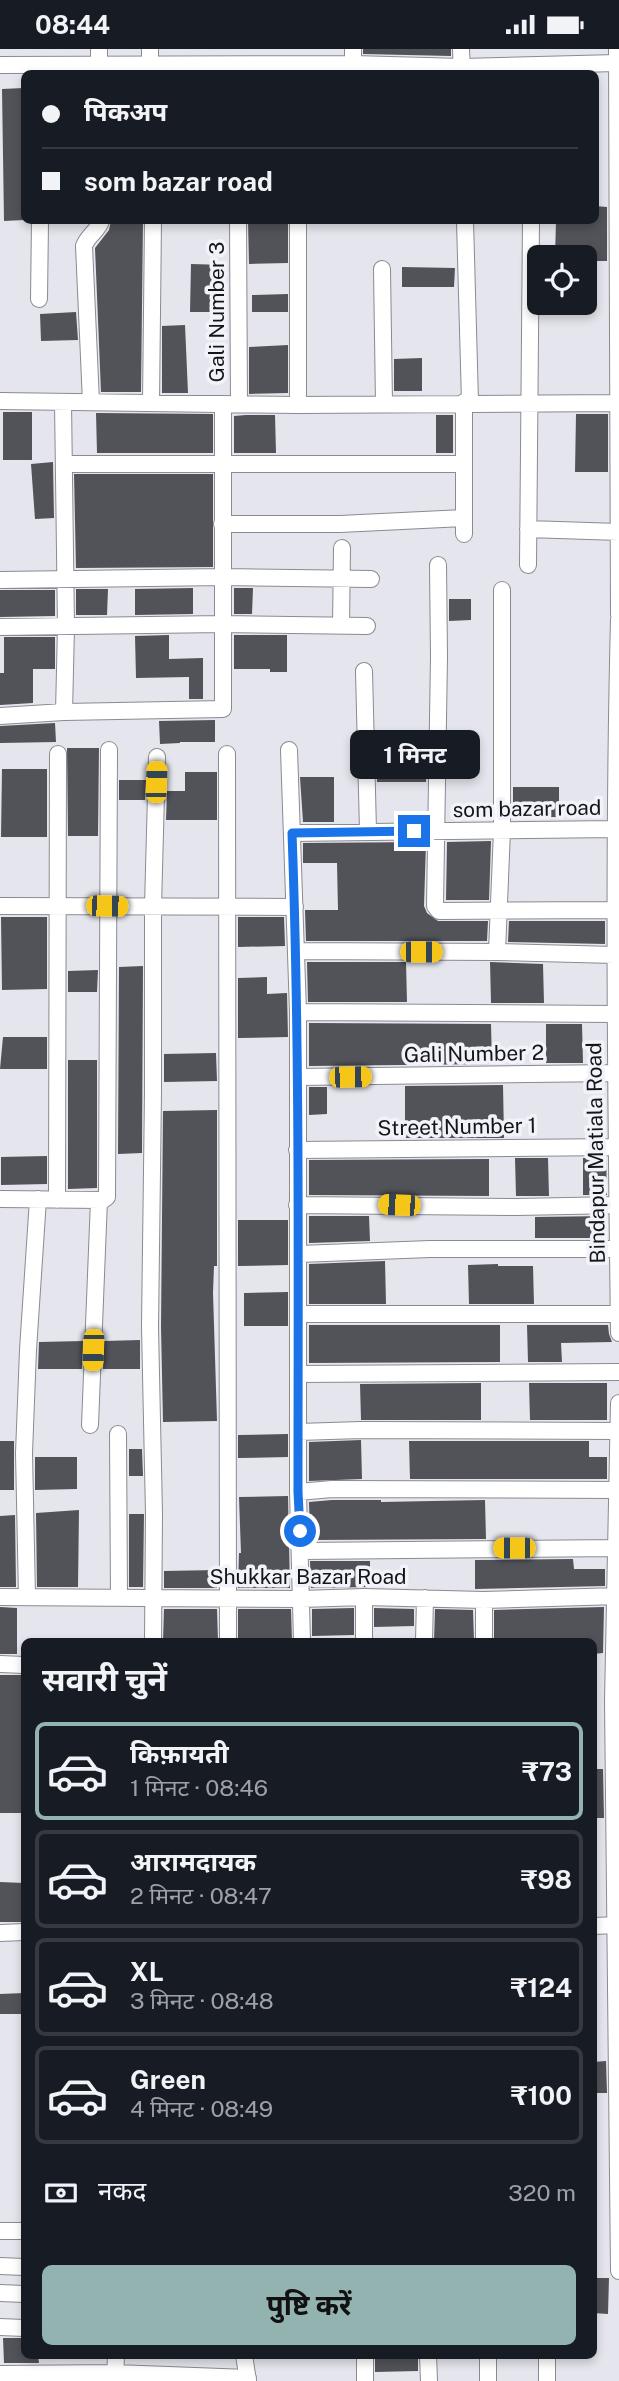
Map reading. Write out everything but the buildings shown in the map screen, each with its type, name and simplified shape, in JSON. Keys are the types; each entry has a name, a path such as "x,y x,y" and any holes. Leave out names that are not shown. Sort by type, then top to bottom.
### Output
{"street":[{"path":"461,49 462,70"},
{"path":"0,65 150,62 212,57 238,69 299,62 353,62 462,70 577,56 617,56 619,617 616,835"},
{"path":"39,299 40,224"},
{"path":"91,402 84,246 100,224"},
{"path":"151,403 152,224"},
{"name":"Gali Number 3","path":"64,712 223,709 223,465 231,404 238,224"},
{"path":"298,404 299,224"},
{"path":"222,524 464,526 467,402 465,224"},
{"path":"528,565 531,224"},
{"path":"382,269 384,404"},
{"path":"0,401 231,404 618,403"},
{"path":"0,716 64,712 64,402"},
{"path":"64,464 464,464"},
{"path":"528,530 619,532"},
{"path":"341,626 342,548"},
{"path":"438,565 434,903 437,909 616,917"},
{"path":"0,580 223,577 371,579"},
{"path":"497,951 502,830 502,590"},
{"path":"0,627 223,624 367,626"},
{"path":"364,671 368,831"},
{"path":"0,1199 106,1200 107,1197 109,750"},
{"path":"289,750 298,1012 298,1492 302,1638"},
{"path":"57,1199 58,754"},
{"path":"227,754 228,1638"},
{"path":"153,1638 150,1327 153,907 157,757"},
{"name":"som bazar road","path":"292,833 502,830 616,835 617,973"},
{"path":"0,905 295,907"},
{"path":"297,951 497,951 615,955"},
{"name":"Bindapur Matiala Road","path":"617,973 617,1038 612,1073 617,1093 619,1333"},
{"path":"298,1012 615,1014"},
{"name":"Gali Number 2","path":"298,1077 612,1073"},
{"name":"Street Number 1","path":"297,1150 618,1146"},
{"path":"27,1597 24,1453 38,1199"},
{"path":"90,1425 99,1200"},
{"path":"297,1205 618,1205"},
{"path":"299,1254 430,1249 618,1249"},
{"path":"298,1314 619,1314"},
{"path":"298,1374 619,1372"},
{"path":"619,1403 616,1705 619,2271"},
{"path":"298,1432 619,1431"},
{"path":"118,1434 119,1597"},
{"path":"298,1492 332,1489 618,1490"},
{"path":"301,1551 618,1548"},
{"name":"Shukkar Bazar Road","path":"0,1597 364,1597 484,1600 617,1596"},
{"path":"364,1597 364,1638"},
{"path":"424,1638 425,1598"},
{"path":"484,1600 484,1638"},
{"path":"0,1664 21,1665"},
{"path":"597,1926 618,1925"},
{"path":"0,1933 21,1932"},
{"path":"0,2231 21,2231"},
{"path":"0,2266 21,2267"},
{"path":"0,2293 21,2294"},
{"path":"0,2327 21,2328"},
{"path":"115,2377 116,2359"},
{"path":"0,2374 248,2380 245,2359"},
{"path":"365,2359 365,2381"},
{"path":"428,2359 429,2381"},
{"path":"488,2359 488,2381"},
{"path":"547,2359 547,2381"}],"route":[{"path":"300,1531 298,1012 292,833 414,831"}]}
